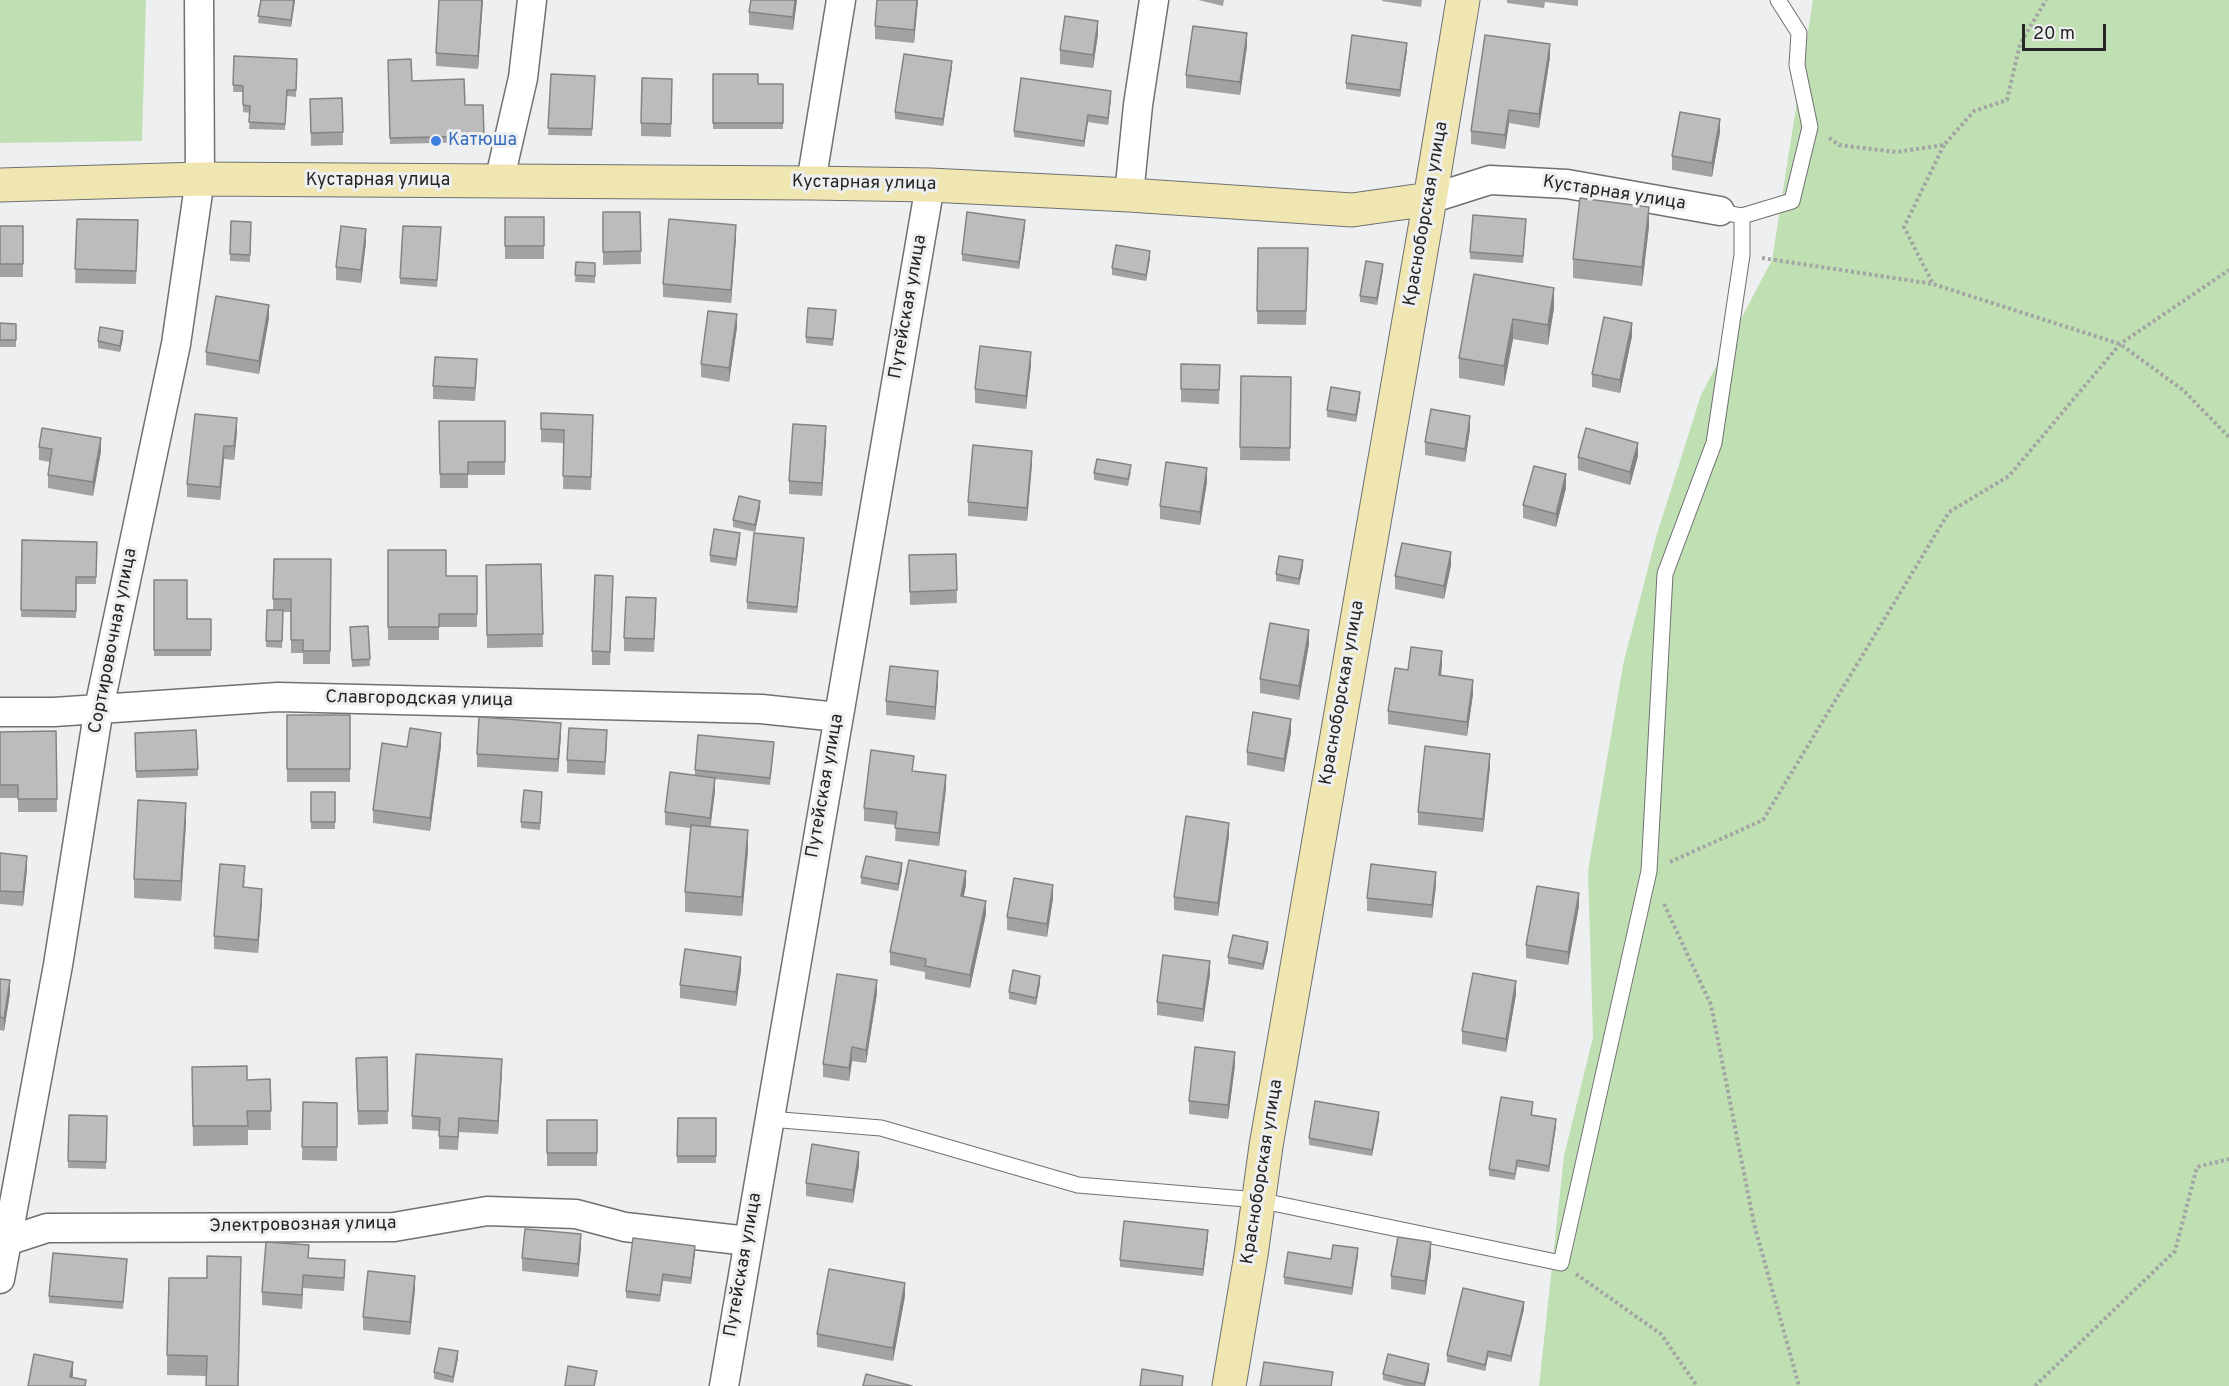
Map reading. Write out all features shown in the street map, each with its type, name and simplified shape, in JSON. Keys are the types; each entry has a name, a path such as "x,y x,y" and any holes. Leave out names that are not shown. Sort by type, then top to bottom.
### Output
{"street":[{"name":"Сортировочная улица","path":"0,1279 3,1241 58,965 99,708 176,344 200,179 199,0"},
{"path":"500,182 523,78 532,0"},
{"path":"811,183 841,0"},
{"path":"1129,195 1138,105 1154,0"},
{"name":"Красноборская улица","path":"1229,1386 1367,553 1463,0"},
{"name":"Кустарная улица","path":"0,185 200,179 930,185 1352,210 1430,200 1490,180 1567,184 1731,214"},
{"name":"Путейская улица","path":"724,1386 930,185"},
{"name":"Славгородская улица","path":"0,712 54,712 278,697 761,709 838,717"},
{"name":"Электровозная улица","path":"3,1241 46,1228 394,1227 487,1210 576,1214 625,1227 748,1241"}],"lane":[{"path":"769,1119 881,1128 1078,1185 1258,1200 1561,1263 1649,872 1665,574 1714,443 1742,255 1731,214 1792,201 1810,127 1797,65 1799,33 1778,0"}],"path":[{"path":"1934,284 1904,226 1944,145 1974,111 2007,100 2020,44 2046,0"},
{"path":"1810,127 1839,145 1896,152 1944,145"},
{"path":"1742,255 1934,284 2120,344 2183,390 2229,437"},
{"path":"1799,1386 1754,1224 1711,1005 1649,872 1763,820 1949,512 2009,476 2120,344 2229,270"},
{"path":"2035,1386 2175,1251 2197,1167 2229,1159"},
{"path":"1561,1263 1661,1334 1697,1386"}],"green space":[{"path":"0,0 146,0 142,141 0,143"},
{"path":"1813,0 2229,0 2229,1386 1539,1386 1564,1156 1593,1037 1588,871 1623,665 1656,537 1701,395 1772,260"}],"building":[{"path":"261,0 294,0 291,20 258,16"},
{"path":"439,0 482,0 478,56 436,53"},
{"path":"751,0 795,0 793,17 749,12"},
{"path":"877,0 917,0 914,30 875,26"},
{"path":"1065,16 1098,21 1093,55 1060,50"},
{"path":"1193,26 1247,33 1240,82 1186,75"},
{"path":"1352,35 1407,43 1400,90 1346,83"},
{"path":"1485,35 1550,44 1539,114 1509,110 1505,135 1471,131"},
{"path":"904,54 952,61 943,119 895,112"},
{"path":"234,56 297,59 296,90 287,90 285,124 249,122 250,106 243,105 243,86 233,85"},
{"path":"411,59 412,81 464,79 465,105 483,105 484,136 390,138 388,60"},
{"path":"551,74 595,76 592,129 548,128"},
{"path":"713,74 758,74 758,84 783,84 783,123 713,123"},
{"path":"642,78 672,79 671,124 641,123"},
{"path":"1021,78 1111,91 1108,118 1088,115 1084,141 1014,131"},
{"path":"342,98 343,132 311,133 310,99"},
{"path":"1680,112 1720,119 1712,163 1672,156"},
{"path":"1580,198 1649,207 1642,267 1573,259"},
{"path":"603,212 640,212 641,251 603,252"},
{"path":"967,212 1025,220 1019,262 962,254"},
{"path":"1473,215 1526,219 1523,256 1470,252"},
{"path":"505,217 544,217 544,246 505,246"},
{"path":"77,219 138,220 136,271 75,269"},
{"path":"669,219 736,225 731,290 663,284"},
{"path":"231,221 251,222 250,255 230,254"},
{"path":"0,226 23,226 23,264 0,264"},
{"path":"341,226 366,229 361,270 336,267"},
{"path":"403,226 441,227 437,280 400,278"},
{"path":"1116,245 1150,251 1146,275 1112,268"},
{"path":"1258,248 1308,248 1306,311 1257,311"},
{"path":"1366,261 1383,264 1377,298 1360,296"},
{"path":"576,262 595,263 595,276 575,275"},
{"path":"1474,274 1554,288 1548,325 1513,319 1504,366 1459,358"},
{"path":"216,296 269,305 259,361 206,352"},
{"path":"808,308 836,310 833,339 806,337"},
{"path":"708,311 737,314 729,368 701,364"},
{"path":"1604,317 1632,323 1620,380 1592,374"},
{"path":"0,323 16,324 16,340 0,340"},
{"path":"100,327 123,331 120,346 98,341"},
{"path":"980,346 1031,352 1026,396 975,389"},
{"path":"435,357 477,359 475,388 433,386"},
{"path":"1181,364 1220,365 1219,390 1181,389"},
{"path":"1241,376 1291,377 1290,448 1240,447"},
{"path":"1331,387 1360,392 1356,415 1327,410"},
{"path":"1431,409 1470,416 1465,449 1425,442"},
{"path":"541,413 593,415 591,477 563,476 564,430 541,429"},
{"path":"195,414 237,418 234,446 224,446 220,487 187,484"},
{"path":"439,421 505,421 505,462 468,462 468,474 440,474"},
{"path":"793,424 826,426 822,483 789,481"},
{"path":"42,428 101,438 93,482 48,475 52,449 39,447"},
{"path":"1586,428 1638,443 1630,472 1578,457"},
{"path":"973,445 1032,451 1027,508 968,502"},
{"path":"1097,459 1131,465 1128,479 1094,473"},
{"path":"1166,462 1207,468 1200,512 1160,506"},
{"path":"1534,466 1566,474 1556,514 1523,505"},
{"path":"739,496 760,501 755,525 733,520"},
{"path":"714,529 740,533 736,559 710,555"},
{"path":"754,533 804,538 797,607 747,602"},
{"path":"22,540 97,542 96,577 76,577 76,611 21,610"},
{"path":"1402,543 1451,552 1444,586 1395,576"},
{"path":"388,550 446,550 446,576 477,576 477,614 439,614 439,627 388,627"},
{"path":"956,554 957,590 910,592 909,555"},
{"path":"1279,556 1303,560 1299,579 1276,574"},
{"path":"274,559 331,559 330,651 303,651 303,640 291,640 291,599 273,599"},
{"path":"541,564 543,634 487,635 486,565"},
{"path":"595,575 613,576 610,652 592,651"},
{"path":"154,580 187,580 187,619 211,619 211,650 154,650"},
{"path":"626,597 656,598 654,639 624,638"},
{"path":"267,610 283,610 282,641 266,641"},
{"path":"1270,623 1309,630 1299,686 1260,679"},
{"path":"368,626 370,659 352,660 350,627"},
{"path":"1411,647 1442,651 1439,675 1473,680 1467,722 1388,711 1395,668 1408,670"},
{"path":"890,666 938,671 935,707 886,701"},
{"path":"1253,712 1291,719 1284,759 1247,752"},
{"path":"287,715 350,715 350,769 287,769"},
{"path":"479,717 561,723 558,759 477,754"},
{"path":"410,728 441,733 430,818 373,810 382,743 407,747"},
{"path":"569,728 607,730 605,762 567,760"},
{"path":"196,730 198,769 136,771 135,733"},
{"path":"56,731 57,799 18,799 18,785 0,785 0,732"},
{"path":"698,735 774,742 770,778 695,770"},
{"path":"1425,746 1490,754 1483,819 1418,812"},
{"path":"871,750 914,756 912,771 946,775 939,833 895,828 897,812 864,808"},
{"path":"670,772 715,778 710,818 665,812"},
{"path":"524,790 542,792 540,823 521,822"},
{"path":"311,792 335,792 335,822 311,822"},
{"path":"138,800 186,803 181,881 134,879"},
{"path":"1186,816 1229,823 1218,903 1174,897"},
{"path":"691,825 748,830 742,897 685,892"},
{"path":"0,853 27,856 23,892 0,891"},
{"path":"866,856 902,863 898,884 861,877"},
{"path":"909,860 966,871 961,896 986,901 970,975 925,966 926,959 890,952"},
{"path":"220,864 245,866 243,887 262,889 258,940 214,936"},
{"path":"1371,864 1436,872 1432,905 1367,898"},
{"path":"1014,878 1053,885 1047,924 1007,917"},
{"path":"1537,886 1579,893 1568,952 1526,945"},
{"path":"1233,935 1268,942 1263,964 1228,957"},
{"path":"685,949 741,957 736,992 680,985"},
{"path":"1163,955 1210,961 1203,1009 1157,1002"},
{"path":"1013,970 1040,976 1036,998 1009,992"},
{"path":"1473,973 1516,981 1506,1039 1462,1031"},
{"path":"837,974 877,980 866,1050 852,1047 849,1068 823,1064"},
{"path":"0,979 10,980 4,1018 0,1017"},
{"path":"1195,1047 1235,1052 1228,1105 1189,1101"},
{"path":"416,1054 502,1059 498,1121 459,1118 458,1137 439,1136 440,1118 412,1116"},
{"path":"387,1057 388,1111 358,1111 356,1058"},
{"path":"247,1066 247,1080 270,1079 271,1111 247,1111 248,1126 193,1126 192,1067"},
{"path":"1501,1097 1533,1102 1531,1115 1556,1119 1549,1166 1517,1160 1515,1174 1489,1169"},
{"path":"1315,1101 1379,1112 1372,1150 1309,1138"},
{"path":"303,1102 337,1103 337,1147 302,1147"},
{"path":"69,1115 107,1116 106,1162 68,1161"},
{"path":"678,1118 716,1118 716,1156 677,1156"},
{"path":"547,1120 597,1120 597,1153 547,1153"},
{"path":"812,1144 859,1152 853,1190 806,1183"},
{"path":"1124,1221 1208,1230 1203,1269 1120,1260"},
{"path":"525,1229 581,1234 578,1264 522,1258"},
{"path":"1398,1237 1431,1242 1425,1281 1391,1276"},
{"path":"633,1238 695,1246 691,1278 663,1274 660,1295 626,1291"},
{"path":"266,1242 309,1245 308,1258 345,1260 344,1278 303,1275 302,1295 262,1292"},
{"path":"1333,1245 1358,1248 1352,1288 1284,1277 1288,1252 1331,1259"},
{"path":"53,1253 127,1259 123,1302 49,1296"},
{"path":"207,1256 241,1257 238,1386 206,1386 207,1356 167,1355 169,1278 207,1278"},
{"path":"829,1269 905,1283 893,1348 817,1334"},
{"path":"368,1271 415,1276 410,1322 363,1317"},
{"path":"1463,1288 1524,1302 1511,1356 1488,1351 1485,1365 1447,1355"},
{"path":"439,1348 458,1351 453,1377 434,1372"},
{"path":"34,1354 73,1362 70,1377 86,1380 85,1386 28,1386"},
{"path":"1388,1354 1429,1364 1424,1384 1383,1374"},
{"path":"1264,1362 1333,1372 1331,1386 1260,1386"},
{"path":"568,1366 597,1371 594,1386 565,1386"},
{"path":"1142,1369 1183,1376 1182,1386 1140,1386"},
{"path":"866,1374 912,1386 863,1386"}],"place":[{"name":"Катюша","path":"436,141"}]}
